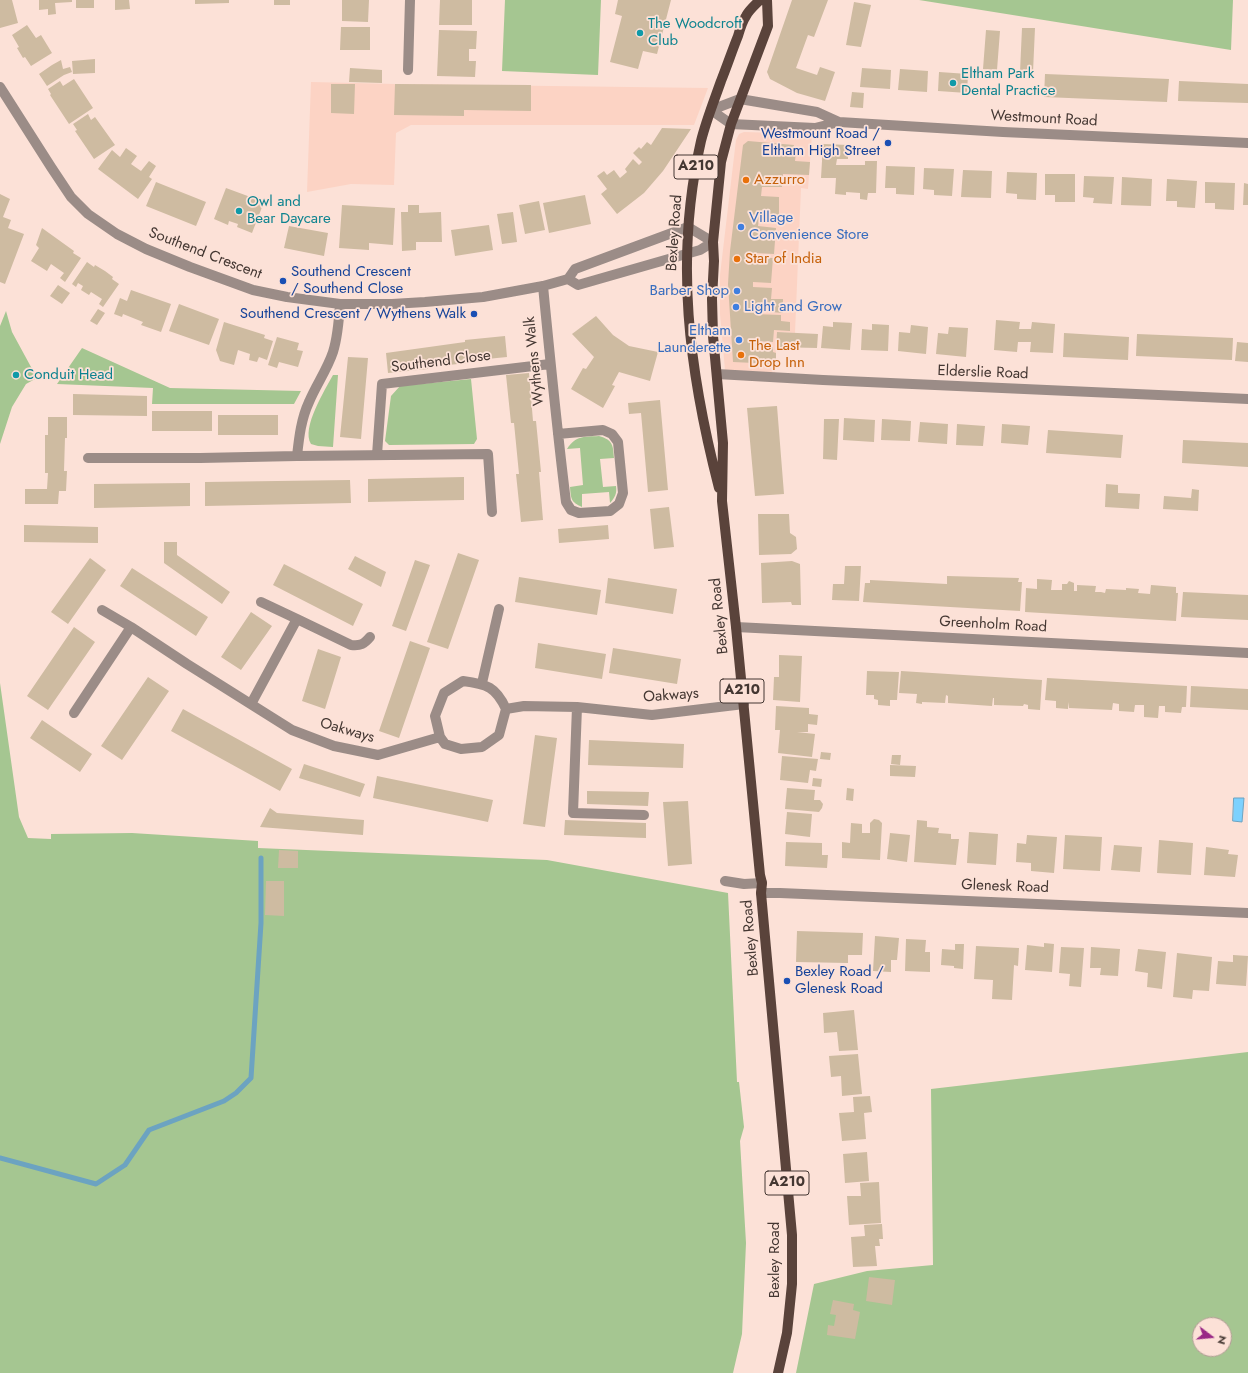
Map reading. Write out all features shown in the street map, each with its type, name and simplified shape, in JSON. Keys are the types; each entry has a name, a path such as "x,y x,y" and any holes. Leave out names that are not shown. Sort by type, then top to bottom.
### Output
{"main road":[{"name":"A210","path":"711,110 745,16 760,0"},
{"name":"A210","path":"713,242 721,162 731,124 768,26 767,0"},
{"name":"Bexley Road","path":"711,110 702,140 695,172 688,227 686,254 687,306 695,376 708,445 722,501"},
{"name":"Bexley Road","path":"713,242 714,261 712,299 716,374 723,443 722,501 762,888 792,1235 792,1284 788,1333 778,1373"}],"street":[{"path":"408,70 410,0"},
{"name":"Southend Crescent","path":"0,86 71,197 88,214 106,227 146,249 240,286 287,297 340,304 392,304 445,301 504,294 568,279 575,269 688,227"},
{"path":"711,110 740,99"},
{"name":"Westmount Road","path":"740,99 817,112 838,122"},
{"path":"711,110 731,124"},
{"name":"Westmount Road","path":"731,124 815,128 838,122 1003,132 1248,143"},
{"path":"688,227 713,242"},
{"name":"Southend Crescent","path":"568,279 578,285 700,250 713,242"},
{"name":"Wythens Walk","path":"543,286 550,364 558,434 566,502 571,510 579,513 610,512 619,504 623,493 618,442 612,434 603,430 558,434"},
{"path":"297,456 299,435 308,402 322,378 333,352 338,331 340,304"},
{"name":"Southend Close","path":"377,455 382,384 550,364"},
{"name":"Elderslie Road","path":"716,374 1248,399"},
{"path":"88,458 488,454 492,512"},
{"path":"261,602 351,645 358,646 363,644 370,637"},
{"path":"482,684 499,609"},
{"name":"Oakways","path":"102,610 292,730 334,746 378,755 440,737"},
{"path":"251,704 297,619"},
{"path":"74,713 131,627"},
{"name":"Greenholm Road","path":"736,627 1248,653"},
{"path":"464,681 482,684 500,696 506,709 499,735 482,747 461,749 445,744 440,737 436,716 444,693 464,681"},
{"name":"Oakways","path":"506,709 524,706 577,707 652,715 744,704"},
{"path":"577,707 572,813 644,815"},
{"name":"Glenesk Road","path":"725,881 762,888 812,894 1248,913"}],"shaded area":[{"path":"311,82 708,88 694,125 411,125 396,133 394,185 351,184 307,192"},
{"path":"744,132 812,134 808,189 801,188 795,333 777,332 775,373 725,370 720,314 720,275 736,140 739,134"}],"green space":[{"path":"505,0 601,0 598,75 502,71"},
{"path":"919,0 1233,0 1231,50"},
{"path":"6,311 12,332 37,378 26,384 12,407 0,444 0,326"},
{"path":"82,348 170,388 301,391 294,404 152,404 153,388 57,384"},
{"path":"333,375 338,375 333,447 318,446 311,444 309,437 311,419"},
{"path":"471,379 477,439 474,444 389,445 385,441 391,396 400,386"},
{"path":"599,436 610,441 614,458 600,459 603,487 616,486 616,493 610,503 609,492 582,494 582,507 572,500 570,487 583,485 580,448 567,449 570,444 577,439"},
{"path":"0,683 19,817 28,838 51,839 51,834 132,833 258,841 258,848 547,860 728,893 737,1082 739,1082 744,1127 740,1141 746,1243 742,1334 733,1373 0,1373"},
{"path":"1248,1052 1248,1373 796,1373 814,1284 867,1271 933,1265 931,1089"}],"water":[{"path":"1234,798 1244,798 1242,822 1233,821"}],"building":[{"path":"0,0 12,0 18,23 0,28"},
{"path":"39,0 72,0 72,2 55,3 56,14 48,15 48,9 39,10"},
{"path":"76,0 94,0 94,8 76,8"},
{"path":"115,0 129,0 130,9 115,10"},
{"path":"195,0 229,0 229,3 195,4"},
{"path":"274,0 290,0 290,5 274,5"},
{"path":"342,0 369,0 368,22 342,21"},
{"path":"440,0 472,0 472,25 439,25"},
{"name":"The Woodcroft Club","path":"618,0 671,0 657,54 643,51 638,69 610,62 622,16 615,14"},
{"path":"792,0 828,0 814,37 808,35 796,68 817,75 820,67 835,72 825,101 797,93 770,79 767,72"},
{"path":"854,2 871,5 861,47 846,45"},
{"path":"27,25 36,38 41,35 52,53 31,66 25,57 23,58 12,35"},
{"path":"341,27 370,27 370,50 340,50"},
{"path":"1022,28 1035,28 1033,72 1020,72"},
{"path":"439,30 477,31 476,49 469,49 469,61 476,61 475,77 437,76"},
{"path":"986,30 1000,31 997,70 983,69"},
{"path":"95,59 95,73 73,74 72,61"},
{"path":"61,60 63,69 70,67 72,72 64,75 47,86 39,74"},
{"path":"350,68 382,70 382,83 349,82"},
{"path":"862,68 891,70 890,89 860,87"},
{"path":"900,69 928,71 927,92 898,90"},
{"name":"Eltham Park Dental Practice","path":"939,72 968,74 967,93 938,91"},
{"path":"1045,74 1169,79 1167,102 1044,97"},
{"path":"74,79 93,108 69,124 50,95 51,94 48,89 60,81 63,86"},
{"path":"1179,81 1248,84 1248,103 1178,101"},
{"path":"331,84 355,84 354,114 331,113"},
{"path":"395,84 531,85 531,111 464,110 464,116 394,115"},
{"path":"852,92 864,93 863,108 850,107"},
{"path":"88,114 91,120 95,117 115,145 94,159 75,131 77,130 73,124"},
{"path":"662,128 691,129 663,171 644,193 617,214 601,194 607,189 597,176 604,171 607,175 614,170 620,178 627,172 625,169 633,159 639,165 642,162 633,153 639,147 641,149 647,142 651,145"},
{"path":"748,141 794,145 793,152 796,152 795,161 810,162 809,175 783,174 782,187 762,187 761,196 779,197 779,218 759,218 758,226 776,228 774,254 755,253 754,257 773,258 771,283 753,282 753,287 772,288 771,299 783,299 783,313 771,312 771,310 754,309 754,314 781,315 781,321 790,322 790,331 774,330 773,342 756,341 755,348 773,347 773,352 776,353 776,364 733,362 728,284 730,251 743,145"},
{"path":"823,144 848,145 848,159 837,159 836,165 865,165 865,161 877,161 876,193 868,193 867,200 860,199 860,193 846,192 846,195 835,194 836,178 821,178"},
{"path":"126,148 137,156 131,164 141,171 149,161 156,166 149,177 152,179 138,199 98,169 112,150 120,157"},
{"path":"886,166 915,167 914,195 896,194 896,188 885,188"},
{"path":"924,168 954,169 952,196 934,195 934,190 923,189"},
{"path":"963,170 992,171 991,198 961,197"},
{"path":"1007,172 1037,173 1036,200 1017,199 1017,194 1006,193"},
{"path":"1045,174 1075,174 1075,202 1055,202 1055,195 1045,195"},
{"path":"1084,176 1114,177 1112,204 1093,203 1094,198 1083,197"},
{"path":"1122,177 1152,179 1151,206 1121,205"},
{"path":"1167,179 1197,181 1195,208 1177,207 1177,201 1166,201"},
{"path":"156,182 206,202 196,226 146,206"},
{"path":"1205,182 1235,183 1234,210 1215,209 1215,203 1205,203"},
{"path":"1244,183 1248,184 1248,205 1243,205"},
{"name":"Owl and Bear Daycare","path":"226,188 264,202 252,233 237,227 238,224 229,221 228,225 214,219"},
{"path":"0,194 10,199 3,217 11,220 8,228 24,234 5,284 0,282"},
{"path":"585,195 591,224 549,233 543,203"},
{"path":"539,201 545,230 525,234 519,205"},
{"path":"342,205 395,208 393,245 369,243 369,250 339,248"},
{"path":"408,205 419,205 419,213 441,212 442,242 416,242 416,250 402,251 401,212 408,212"},
{"path":"513,212 517,242 502,244 497,214"},
{"path":"489,225 493,250 455,256 451,230"},
{"path":"289,226 328,233 324,256 284,248"},
{"path":"42,228 74,251 73,253 81,258 65,282 60,278 64,273 51,264 47,271 31,261 39,248 36,245"},
{"path":"87,262 94,267 95,265 105,271 119,284 103,307 99,304 102,299 91,292 89,295 81,290 83,286 78,283 76,287 72,284"},
{"path":"58,285 70,293 62,304 50,296"},
{"path":"131,290 171,304 161,332 141,325 143,322 123,314 122,317 114,314 120,298 127,301"},
{"path":"179,304 219,319 209,345 169,331"},
{"path":"98,309 105,313 97,325 90,321"},
{"path":"596,316 613,335 629,346 658,352 650,381 619,372 612,385 615,386 603,408 571,389 583,368 586,369 594,357 572,334"},
{"path":"996,320 1020,322 1019,329 1031,329 1032,322 1055,324 1053,353 1030,352 1031,342 1018,342 1017,352 994,350"},
{"path":"224,322 265,335 264,338 273,341 267,360 259,357 257,362 249,360 250,354 238,350 234,365 220,361 216,350"},
{"path":"833,322 852,323 850,350 821,348 823,326 833,327"},
{"path":"872,324 889,325 888,351 861,350 862,329 872,330"},
{"path":"911,325 928,327 926,354 898,351 899,332 910,333"},
{"path":"949,327 968,328 966,357 936,354 938,333 948,334"},
{"path":"777,332 818,334 817,348 776,347"},
{"path":"1064,333 1129,337 1128,360 1063,357"},
{"path":"1137,334 1233,338 1232,360 1136,356"},
{"path":"505,336 507,357 467,361 468,363 428,367 428,369 388,373 386,353 465,342 465,340"},
{"path":"277,337 299,343 297,350 303,351 298,367 279,362 277,368 268,365"},
{"path":"1237,342 1248,343 1248,362 1235,361"},
{"path":"348,357 368,358 361,439 340,437"},
{"path":"529,373 533,421 536,421 541,472 539,472 543,520 521,522 516,474 519,474 514,423 511,423 506,375"},
{"path":"73,394 147,396 147,416 73,415"},
{"path":"660,400 668,490 648,492 641,413 629,414 628,403"},
{"path":"777,406 784,494 755,496 747,408"},
{"path":"152,411 212,411 212,431 152,431"},
{"path":"218,415 278,415 278,435 218,435"},
{"path":"48,417 67,417 64,471 67,471 66,491 59,491 58,504 25,504 25,489 47,489 48,473 45,473 45,435 48,435"},
{"path":"844,418 875,420 874,442 843,440"},
{"path":"824,419 839,419 837,460 823,459"},
{"path":"882,419 911,421 910,441 881,440"},
{"path":"920,422 948,424 947,444 918,442"},
{"path":"957,424 985,426 983,446 956,445"},
{"path":"1002,424 1030,426 1028,445 1001,443"},
{"path":"1048,430 1123,435 1121,458 1046,453"},
{"path":"1183,440 1248,443 1248,467 1182,463"},
{"path":"464,477 464,500 368,502 368,479"},
{"path":"350,480 351,503 205,506 205,482"},
{"path":"190,483 190,506 94,508 94,484"},
{"path":"1106,484 1118,485 1118,493 1140,494 1139,509 1105,507"},
{"path":"1192,489 1199,490 1198,511 1163,509 1164,496 1191,498"},
{"path":"669,507 674,547 654,549 650,509"},
{"path":"758,514 789,514 790,533 796,537 797,549 791,554 759,555"},
{"path":"24,525 98,527 98,543 24,542"},
{"path":"608,525 609,539 559,543 558,529"},
{"path":"164,542 177,542 177,555 230,592 222,604 164,563"},
{"path":"458,553 479,560 448,649 427,642"},
{"path":"355,556 386,572 381,587 348,569"},
{"path":"90,558 106,570 68,624 51,612"},
{"path":"415,560 430,565 406,631 392,626"},
{"path":"792,561 800,564 801,605 792,605 791,602 762,603 761,563"},
{"path":"284,564 363,604 353,626 273,585"},
{"path":"845,566 861,566 859,601 832,600 833,584 844,584"},
{"path":"132,568 208,617 196,636 120,586"},
{"path":"947,576 1019,578 1018,582 1022,582 1020,611 863,602 865,583 870,583 870,580 947,584"},
{"path":"519,577 601,590 597,615 515,602"},
{"path":"608,578 677,589 673,614 605,603"},
{"path":"1037,579 1052,580 1051,590 1062,590 1062,584 1067,584 1069,581 1074,583 1074,591 1077,591 1077,585 1096,586 1095,592 1105,593 1106,589 1126,590 1126,588 1139,589 1138,593 1150,594 1151,585 1176,587 1176,593 1178,593 1176,621 1025,612 1026,588 1037,589"},
{"path":"1183,592 1248,595 1248,620 1181,617"},
{"path":"251,612 272,626 241,670 221,657"},
{"path":"74,627 95,642 48,710 27,696"},
{"path":"410,641 430,648 399,738 379,731"},
{"path":"538,643 606,654 602,679 535,668"},
{"path":"613,648 681,659 677,684 609,673"},
{"path":"318,649 341,657 325,709 302,701"},
{"path":"779,655 802,656 800,702 773,700 774,677 779,677"},
{"path":"867,671 899,672 897,700 890,700 890,706 878,705 878,700 874,699 874,695 866,695"},
{"path":"901,671 1042,680 1040,710 1028,709 1028,705 1024,704 1023,706 994,705 994,698 992,706 948,703 948,696 946,695 945,703 916,703 917,694 899,693"},
{"path":"148,677 169,691 122,760 101,746"},
{"path":"1047,678 1187,686 1186,707 1182,707 1181,713 1165,712 1165,706 1159,706 1158,718 1144,717 1144,705 1135,705 1134,712 1119,711 1119,704 1113,703 1112,710 1069,708 1068,702 1068,709 1056,708 1056,701 1045,700"},
{"path":"1191,686 1248,689 1248,710 1190,707"},
{"path":"776,706 809,708 809,714 818,715 817,725 808,724 808,732 797,732 815,734 812,757 778,753 780,730 775,730"},
{"path":"183,709 292,769 280,791 171,731"},
{"path":"42,720 92,754 80,772 30,738"},
{"path":"535,735 557,738 545,827 523,824"},
{"path":"589,740 684,744 683,768 588,765"},
{"path":"821,752 831,753 830,760 820,759"},
{"path":"892,755 901,755 900,765 891,764"},
{"path":"782,756 818,759 816,771 810,770 808,783 780,780"},
{"path":"304,764 365,784 360,797 299,778"},
{"path":"890,765 916,766 915,777 890,776"},
{"path":"377,776 493,800 488,822 373,798"},
{"path":"813,778 822,779 821,787 812,786"},
{"path":"787,788 815,790 814,800 820,800 823,804 822,808 819,812 785,809"},
{"path":"847,788 854,789 853,801 846,800"},
{"path":"587,791 649,792 648,806 587,804"},
{"path":"688,801 692,864 668,866 663,802"},
{"path":"270,808 277,813 364,820 363,835 260,827"},
{"path":"787,812 812,814 810,837 785,834"},
{"path":"874,819 879,820 882,823 880,860 842,858 842,842 850,843 851,823 862,824 862,833 870,833 870,823"},
{"path":"565,820 646,823 646,838 564,835"},
{"path":"917,820 927,821 927,827 939,828 938,833 951,834 951,839 959,839 956,865 914,862"},
{"path":"969,832 998,834 996,865 967,863"},
{"path":"890,833 910,835 907,862 887,859"},
{"path":"1027,835 1057,837 1054,873 1031,871 1031,863 1016,862 1017,843 1026,844"},
{"path":"1065,835 1102,837 1100,871 1063,869"},
{"path":"1159,840 1193,843 1191,875 1157,873"},
{"path":"786,842 822,843 822,855 828,855 827,868 785,866"},
{"path":"1114,845 1142,847 1140,872 1111,870"},
{"path":"1206,847 1229,850 1228,854 1238,855 1235,877 1204,875"},
{"path":"279,850 298,851 298,868 278,868"},
{"path":"266,881 284,881 284,916 265,915"},
{"path":"797,931 863,933 862,955 848,955 848,963 796,962"},
{"path":"875,936 899,938 897,960 891,960 891,972 873,971"},
{"path":"906,939 926,940 925,952 930,952 930,972 905,971"},
{"path":"1044,943 1054,944 1052,972 1025,970 1027,945 1044,947"},
{"path":"955,944 964,944 963,969 954,968 954,966 941,965 942,949 955,950"},
{"path":"976,946 1019,948 1018,966 1014,965 1012,1000 992,999 993,980 974,979"},
{"path":"1061,947 1084,948 1081,987 1069,986 1070,974 1059,973"},
{"path":"1091,947 1120,949 1118,976 1100,975 1101,968 1090,968"},
{"path":"1138,949 1166,952 1162,989 1147,987 1148,973 1135,971"},
{"path":"1177,953 1212,957 1209,991 1193,990 1192,999 1173,997"},
{"path":"1233,955 1248,956 1246,986 1216,984 1218,961 1233,962"},
{"path":"854,1010 858,1050 839,1051 837,1032 824,1033 823,1013"},
{"path":"858,1054 862,1094 842,1096 841,1076 831,1077 829,1056"},
{"path":"870,1096 872,1112 864,1113 866,1139 842,1141 839,1113 854,1112 853,1097"},
{"path":"867,1152 869,1181 845,1183 843,1154"},
{"path":"879,1182 881,1223 849,1225 847,1196 861,1196 860,1183"},
{"path":"882,1224 883,1239 879,1239 880,1246 875,1246 877,1266 853,1267 851,1237 865,1236 864,1225"},
{"path":"869,1277 895,1280 892,1305 866,1301"},
{"path":"833,1300 854,1304 853,1310 860,1312 855,1339 827,1335 828,1325 834,1326 836,1315 830,1314"}],"waterway":[{"path":"0,1158 96,1184 125,1165 149,1130 224,1101 236,1093 251,1078 261,923 261,858"}],"place":[{"name":"The Woodcroft Club","path":"640,33"},
{"name":"Eltham Park Dental Practice","path":"953,83"},
{"name":"Westmount Road / Eltham High Street","path":"888,143"},
{"name":"Azzurro","path":"746,180"},
{"name":"Owl and Bear Daycare","path":"239,211"},
{"name":"Village Convenience Store","path":"741,227"},
{"name":"Star of India","path":"737,259"},
{"name":"Southend Crescent / Southend Close","path":"283,281"},
{"name":"Barber Shop","path":"737,291"},
{"name":"Light and Grow","path":"736,307"},
{"name":"Southend Crescent / Wythens Walk","path":"474,314"},
{"name":"Eltham Launderette","path":"739,340"},
{"name":"The Last Drop Inn","path":"741,355"},
{"name":"Conduit Head","path":"16,375"},
{"name":"Bexley Road / Glenesk Road","path":"787,981"}]}
